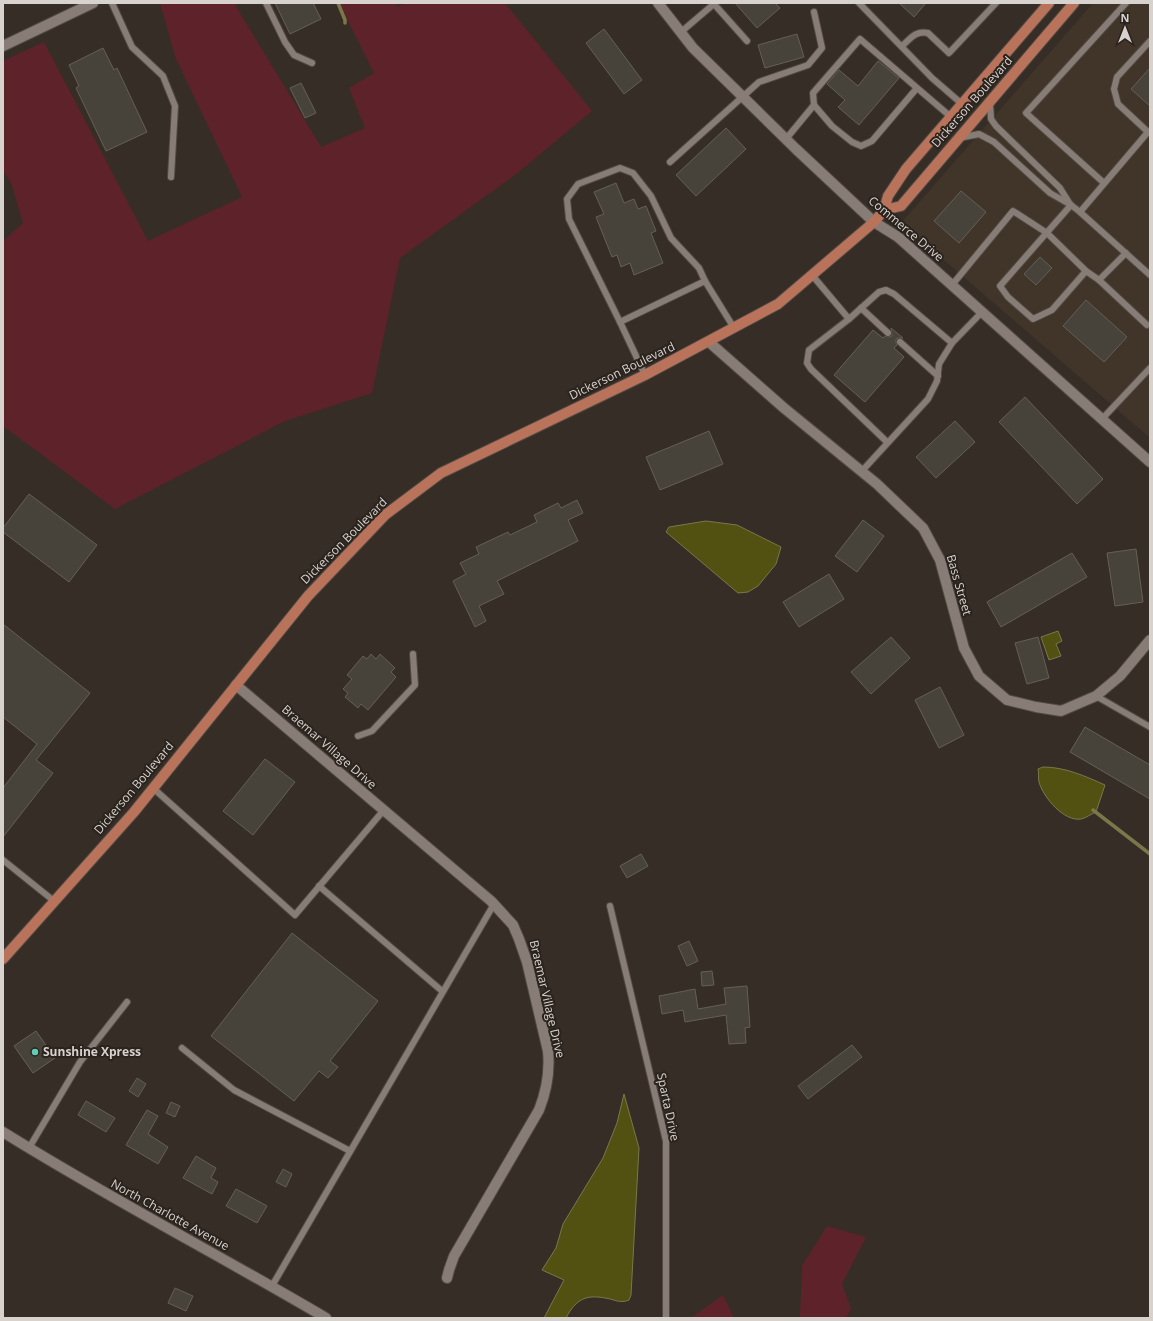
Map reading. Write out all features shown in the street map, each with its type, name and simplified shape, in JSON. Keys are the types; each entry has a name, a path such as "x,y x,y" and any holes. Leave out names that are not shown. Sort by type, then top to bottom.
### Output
{"main road":[{"name":"Dickerson Boulevard","path":"3,959 153,788 308,596 385,515 441,473 645,375 778,304 874,222 884,210 888,196 906,169 1049,3"},
{"name":"Dickerson Boulevard","path":"884,210 901,206 1074,3"}],"street":[{"path":"3,46 93,3"},
{"name":"Commerce Drive","path":"658,3 693,48 874,222 898,237 1150,462"},
{"name":"Bass Street","path":"709,342 784,408 877,484 923,528 940,560 964,648 979,676 1007,700 1061,711 1096,696 1120,676 1150,640"},
{"name":"Braemar Village Drive","path":"236,685 494,904 513,925 519,939 527,962 548,1051 549,1080 539,1110 454,1256 447,1278"},
{"name":"North Charlotte Avenue","path":"3,1132 102,1192 272,1286 326,1318"}],"lane":[{"path":"112,3 132,47 164,76 175,106 171,178"},
{"path":"266,3 285,42 294,55 312,63"},
{"path":"681,32 714,3 748,40"},
{"path":"859,3 932,78 962,104"},
{"path":"902,46 916,34 928,32 949,52 996,3"},
{"path":"1104,183 1026,113 1126,3"},
{"path":"670,162 759,82 808,65 822,48 814,12"},
{"path":"917,88 872,141 861,146 852,142 832,126 814,105 813,93 860,40 917,88 951,117"},
{"path":"1080,212 1149,133 1118,104 1114,89 1117,77 1150,41"},
{"path":"990,102 991,119 996,126 1060,188 1071,205"},
{"path":"786,139 814,105"},
{"path":"958,138 979,134 994,142 1050,193 1080,212 1149,273"},
{"path":"645,375 569,219 567,199 578,184 620,168 633,173 651,196 671,238 699,268 734,328"},
{"path":"1071,205 1000,286 1008,297 1033,319 1052,310 1086,270"},
{"path":"952,285 1013,211 1047,233 1147,326"},
{"path":"1099,280 1126,253"},
{"path":"812,275 849,319"},
{"path":"620,322 705,280"},
{"path":"887,442 811,369 807,363 809,350 849,319 880,292 886,290 894,294 952,343"},
{"path":"861,308 888,333"},
{"path":"861,472 928,399 938,376 939,364 952,343 982,312"},
{"path":"900,342 938,376"},
{"path":"1102,419 1150,368"},
{"path":"358,736 372,731 415,684 413,654"},
{"path":"1096,696 1150,727"},
{"path":"153,788 295,915 383,811"},
{"path":"3,860 54,901"},
{"path":"319,886 442,991"},
{"path":"272,1286 442,991 494,904"},
{"name":"Sparta Drive","path":"610,906 666,1141 666,1318"},
{"path":"29,1148 80,1062 127,1002"},
{"path":"182,1048 234,1090 350,1151"}],"shaded area":[{"path":"160,3 234,3 321,147 365,128 349,88 374,73 339,3 396,3 397,7 406,3 505,3 592,111 515,175 400,258 372,393 285,421 115,509 3,426 3,241 23,223 11,183 3,170 3,61 44,42 148,241 242,197 176,59"},
{"path":"1093,3 1150,3 1150,438 901,223"},
{"path":"706,521 737,525 781,547 776,564 758,586 748,592 738,593 666,532 669,527"},
{"path":"1058,631 1062,641 1056,644 1061,656 1049,660 1041,637"},
{"path":"1043,767 1067,770 1105,785 1096,812 1081,819 1074,819 1061,813 1045,795 1041,788 1038,769"},
{"path":"624,1094 639,1148 631,1295 629,1300 622,1302 589,1297 574,1305 566,1318 544,1318 564,1280 542,1270 556,1248 563,1224 603,1158 617,1123"},
{"path":"827,1226 866,1237 842,1284 851,1309 846,1318 800,1318 802,1266"},
{"path":"723,1295 734,1318 691,1318"}],"building":[{"path":"275,3 313,3 321,19 290,34"},
{"path":"735,3 775,3 780,8 757,28"},
{"path":"899,3 926,3 914,17"},
{"path":"604,29 642,80 624,94 586,43"},
{"path":"797,34 804,57 765,68 758,45"},
{"path":"103,48 114,70 117,68 147,132 106,151 76,88 79,86 69,65"},
{"path":"878,61 899,78 859,125 838,107 845,100 827,84 839,70 858,86"},
{"path":"1150,68 1150,106 1131,89"},
{"path":"301,83 316,113 305,118 290,88"},
{"path":"726,128 746,149 696,196 676,175"},
{"path":"616,183 624,203 634,199 638,209 646,206 656,231 651,233 663,263 634,275 630,263 621,267 617,255 612,257 596,217 604,214 594,192"},
{"path":"961,191 986,212 959,243 934,221"},
{"path":"1040,257 1052,268 1036,285 1024,274"},
{"path":"1086,300 1127,337 1104,362 1063,326"},
{"path":"891,328 903,338 896,339 897,345 894,348 904,357 865,402 834,375 873,330 883,338 885,336 892,336"},
{"path":"1025,397 1103,479 1077,504 999,422"},
{"path":"955,421 975,442 936,478 916,457"},
{"path":"709,431 723,464 660,490 646,457"},
{"path":"29,494 97,545 69,582 3,532 3,528"},
{"path":"577,500 583,513 568,520 578,541 497,581 504,594 479,606 486,621 475,627 453,581 466,574 460,563 479,554 476,547 508,532 510,535 537,522 534,515 558,503 561,508"},
{"path":"863,520 884,536 857,572 835,556"},
{"path":"1136,549 1143,602 1115,606 1107,553"},
{"path":"1072,553 1087,577 1001,627 987,602"},
{"path":"829,574 844,599 799,627 783,602"},
{"path":"3,624 90,693 36,760 53,773 3,837 3,788 37,744 3,717"},
{"path":"891,637 910,658 871,694 851,672"},
{"path":"1038,637 1049,678 1027,684 1015,643"},
{"path":"371,654 376,659 380,654 395,668 391,672 396,677 368,710 361,704 358,708 345,697 348,693 343,689 352,679 347,675 363,656 367,659"},
{"path":"940,687 964,735 939,748 915,700"},
{"path":"1085,727 1150,765 1150,799 1070,752"},
{"path":"265,759 295,782 253,835 223,811"},
{"path":"641,854 648,866 627,878 620,866"},
{"path":"292,933 378,1001 330,1061 338,1067 328,1078 319,1071 294,1101 211,1036"},
{"path":"689,941 698,961 687,966 678,946"},
{"path":"712,971 714,985 702,986 701,972"},
{"path":"747,986 750,1027 745,1028 746,1043 729,1044 726,1015 685,1022 683,1010 662,1014 659,996 695,989 698,1009 726,1004 724,988"},
{"name":"Sunshine Xpress","path":"36,1031 55,1058 33,1073 14,1046"},
{"path":"852,1045 862,1057 808,1099 798,1086"},
{"path":"137,1078 146,1084 138,1097 129,1091"},
{"path":"86,1101 115,1118 106,1132 78,1115"},
{"path":"171,1102 180,1106 175,1117 166,1113"},
{"path":"147,1110 158,1116 148,1134 168,1147 158,1164 126,1145"},
{"path":"196,1156 216,1168 211,1178 218,1182 212,1194 183,1178"},
{"path":"283,1169 292,1174 286,1187 276,1182"},
{"path":"236,1189 267,1206 257,1223 226,1206"},
{"path":"175,1288 193,1296 186,1311 168,1303"}],"waterway":[{"path":"338,3 345,23"},
{"path":"1093,810 1150,854"}],"place":[{"name":"Sunshine Xpress","path":"35,1052"}]}
